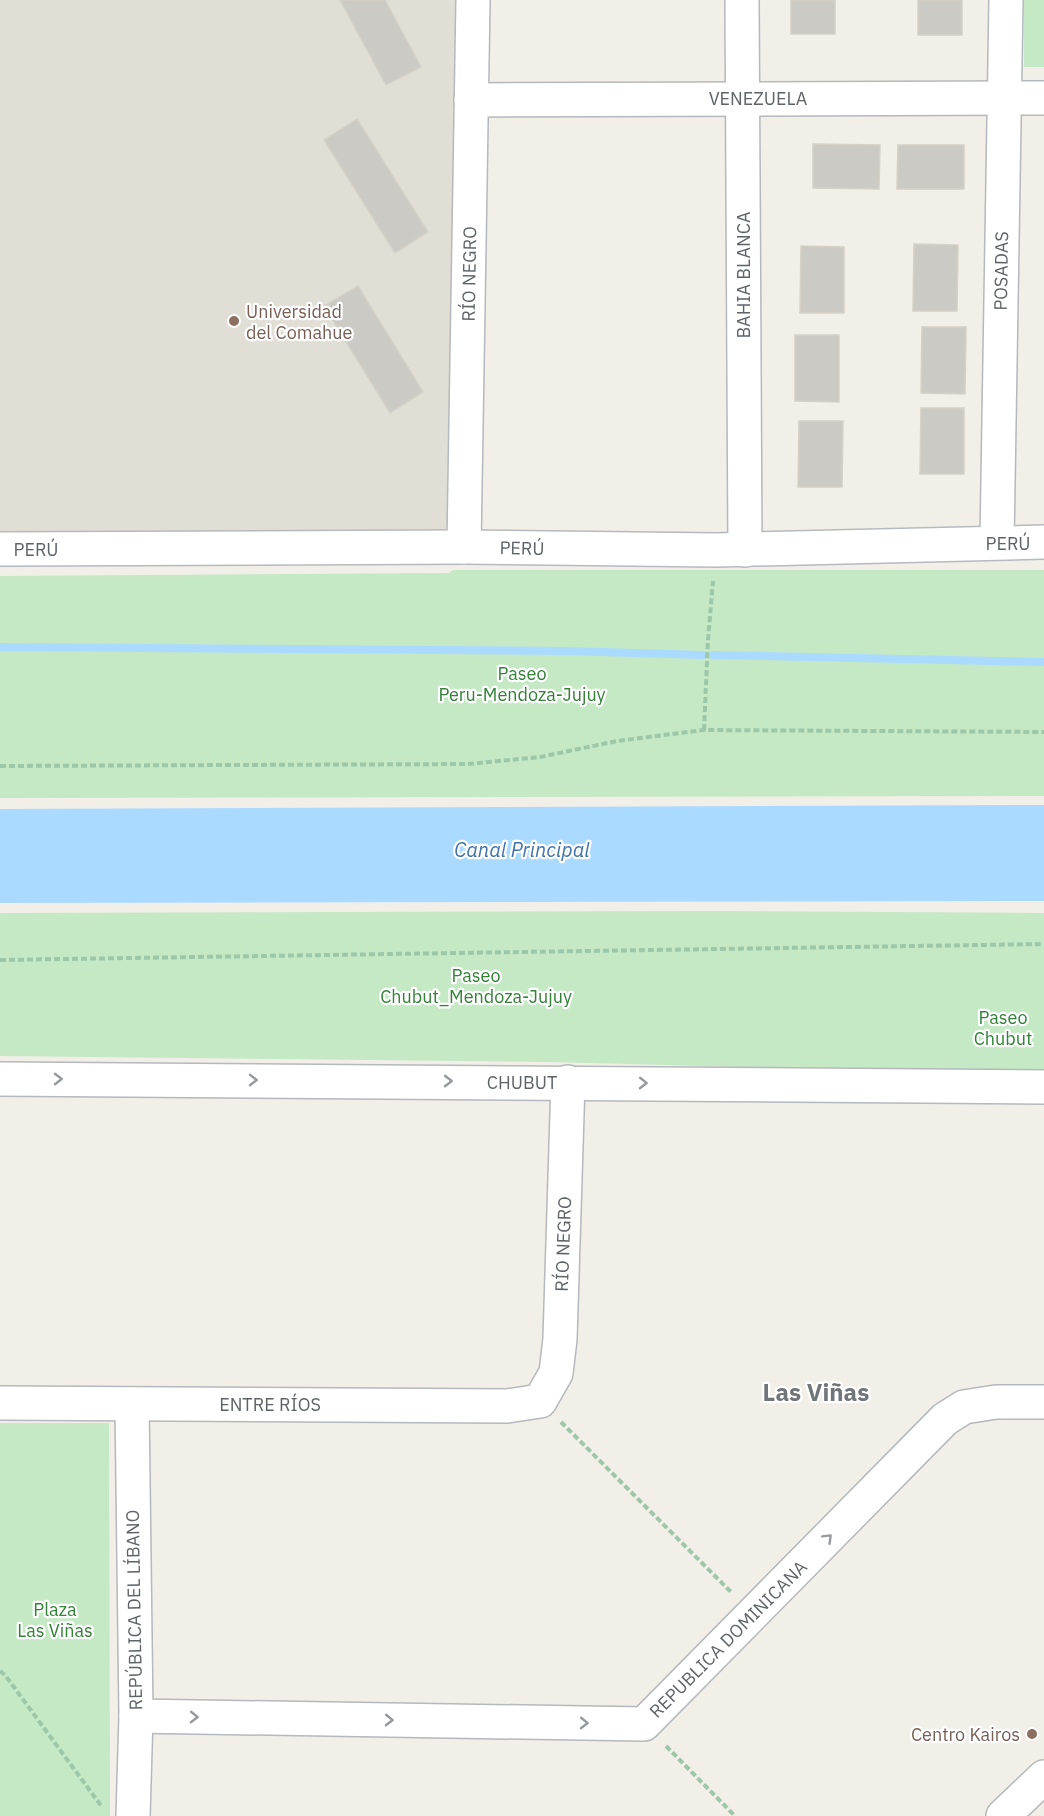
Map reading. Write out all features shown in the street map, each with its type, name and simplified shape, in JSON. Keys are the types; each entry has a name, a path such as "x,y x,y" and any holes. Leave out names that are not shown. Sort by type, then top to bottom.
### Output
{"street":[{"name":"RÍO NEGRO","path":"464,547 473,0"},
{"name":"BAHIA BLANCA","path":"730,550 743,98 742,0"},
{"name":"POSADAS","path":"997,542 1006,0"},
{"name":"VENEZUELA","path":"471,100 1044,98"},
{"name":"PERÚ","path":"0,549 464,547 730,550 1044,542"},
{"name":"CHUBUT","path":"0,1079 1044,1087"},
{"name":"RÍO NEGRO","path":"540,1401 556,1373 560,1339 568,1082"},
{"name":"ENTRE RÍOS","path":"0,1402 507,1406 540,1401"},
{"name":"REPUBLICA DOMINICANA","path":"136,1716 644,1724 945,1419 964,1407 996,1402 1044,1402"},
{"name":"REPÚBLICA DEL LÍBANO","path":"132,1404 136,1716 133,1816"},
{"path":"1003,1816 1044,1777"}],"path":[{"path":"704,730 708,640 730,550"},
{"path":"0,766 470,764 540,757 617,741 704,730 1044,732"},
{"path":"0,960 1044,944"},
{"path":"540,1401 753,1614"},
{"path":"0,1671 108,1816"},
{"path":"644,1724 735,1816"}],"shaded area":[{"name":"Universidad del Comahue","path":"0,0 473,0 464,547 0,542"}],"green space":[{"path":"1024,0 1044,0 1044,67 1024,67"},
{"name":"Paseo Peru-Mendoza-Jujuy","path":"453,570 1044,570 1044,796 0,798 0,576 449,573"},
{"name":"Paseo Chubut_Mendoza-Jujuy","path":"715,911 1044,913 1044,1071 864,1070 550,1062 0,1056 0,913"},
{"name":"Plaza Las Viñas","path":"0,1423 109,1423 110,1816 0,1816"}],"water":[{"name":"Canal Principal","path":"1044,805 1044,901 0,903 0,809"}],"building":[{"path":"340,0 385,0 421,67 386,85"},
{"path":"791,0 835,0 835,34 791,34"},
{"path":"918,0 962,0 962,35 918,35"},
{"path":"357,119 428,232 395,253 324,140"},
{"path":"813,144 880,145 879,189 813,188"},
{"path":"898,145 964,145 964,189 897,189"},
{"path":"914,244 958,245 957,311 913,311"},
{"path":"801,246 844,247 844,313 800,313"},
{"path":"358,286 423,392 390,413 324,306"},
{"path":"922,327 966,327 965,394 921,393"},
{"path":"795,335 839,335 839,402 795,401"},
{"path":"921,408 964,408 964,474 920,474"},
{"path":"799,421 843,421 842,487 798,487"}],"waterway":[{"path":"0,647 567,651 703,655"},
{"path":"713,655 1044,662"}],"place":[{"name":"Universidad del Comahue","path":"234,321"},
{"name":"Centro Kairos","path":"1032,1734"}],"district":[{"name":"Las Viñas","path":"816,1392"}],"park label":[{"name":"Paseo Chubut","path":"1003,1027"}]}
